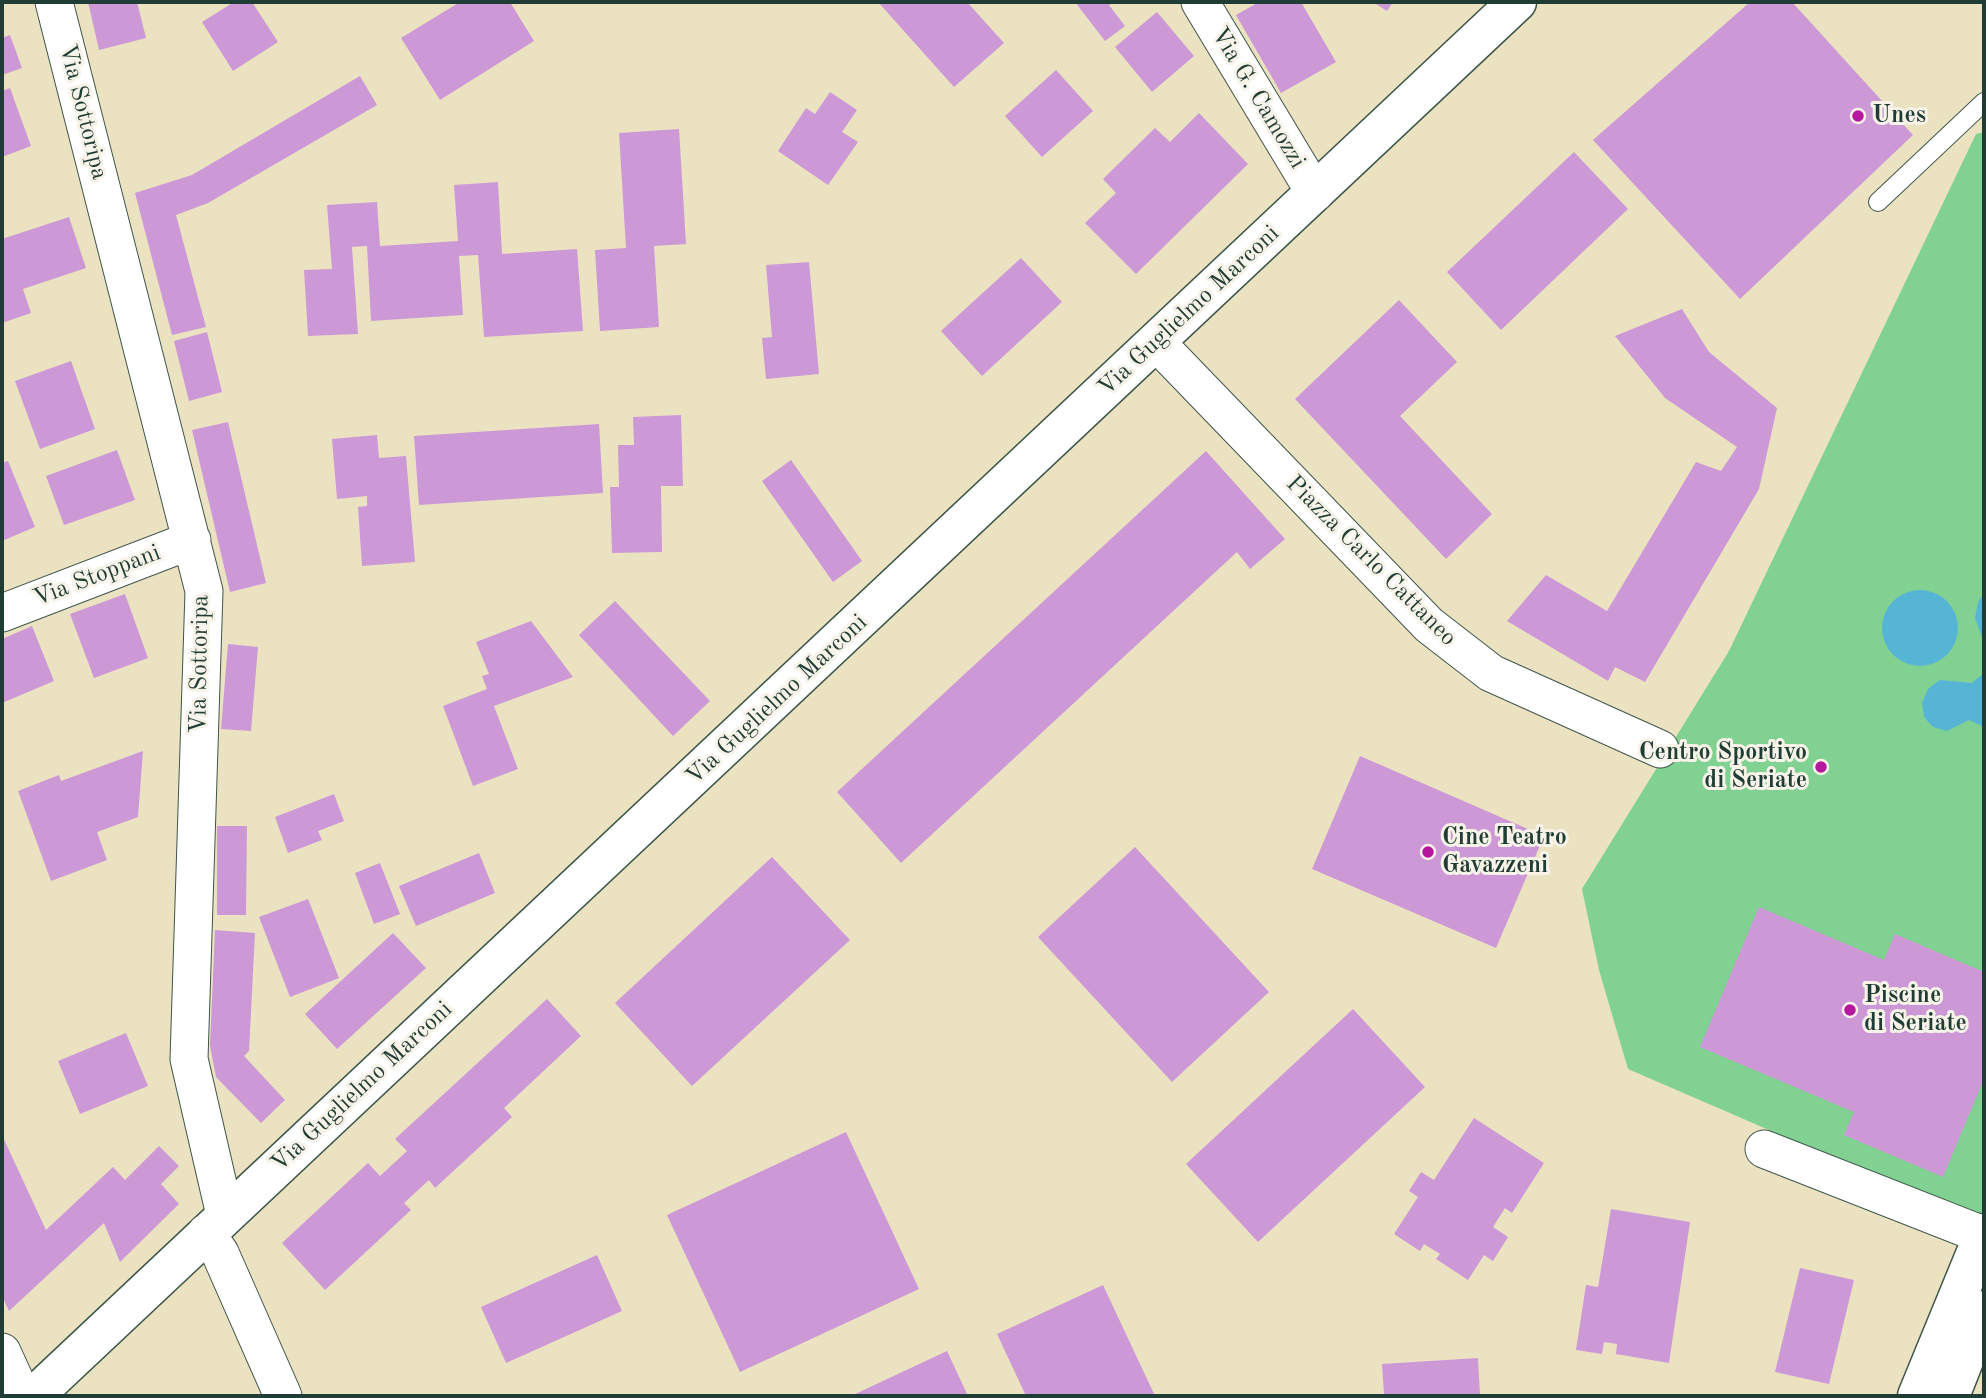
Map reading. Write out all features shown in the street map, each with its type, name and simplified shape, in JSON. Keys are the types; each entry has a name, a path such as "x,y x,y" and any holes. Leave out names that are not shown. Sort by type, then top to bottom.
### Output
{"main road":[{"name":"Via Guglielmo Marconi","path":"34,1396 948,540 1517,2"},
{"path":"1917,1396 1984,1234"},
{"path":"1950,1396 1984,1310"}],"street":[{"name":"Via Sottoripa","path":"54,2 204,591 189,1059 220,1253 284,1396"},
{"name":"Via G. Camozzi","path":"1200,2 1315,193"},
{"name":"Piazza Carlo Cattaneo","path":"1156,342 1429,625 1491,673 1660,749"},
{"name":"Via Stoppani","path":"2,613 192,540"},
{"path":"1764,1149 1984,1234"},
{"path":"2,1352 22,1396"}],"lane":[{"path":"1878,202 1984,102"}],"green space":[{"name":"Centro Sportivo di Seriate","path":"1984,132 1984,1223 1628,1069 1599,970 1582,889 1729,651 1976,134"}],"water":[{"path":"1920,590 1934,593 1947,601 1955,614 1958,628 1955,642 1947,655 1934,663 1920,666 1906,663 1893,655 1885,642 1882,628 1885,614 1893,601 1906,593"},
{"path":"1984,594 1984,642 1975,618 1978,602"},
{"path":"1984,673 1984,727 1969,720 1947,731 1933,727 1924,717 1922,703 1928,689 1940,680 1972,683"}],"building":[{"path":"88,2 137,2 146,38 99,50"},
{"path":"234,2 252,2 278,42 233,71 202,22"},
{"path":"460,2 510,2 534,41 440,100 401,38"},
{"path":"878,2 967,2 1004,43 954,87"},
{"path":"1075,2 1114,2 1109,5 1125,26 1105,41"},
{"path":"1259,2 1301,2 1336,62 1281,93 1236,15"},
{"path":"1373,2 1393,2 1387,11"},
{"path":"1750,2 1792,2 1913,135 1740,299 1593,140"},
{"path":"1157,12 1194,56 1152,92 1115,47"},
{"path":"10,35 22,68 2,75 2,38"},
{"path":"1056,70 1093,111 1042,157 1005,116"},
{"path":"360,76 377,105 208,203 176,215 206,327 172,335 135,193 192,175"},
{"path":"10,88 31,146 2,157 2,91"},
{"path":"830,92 857,110 842,132 858,142 828,185 778,151 806,108 815,114"},
{"path":"1199,113 1248,164 1136,274 1085,223 1116,193 1103,179 1155,128 1170,142"},
{"path":"679,129 686,244 654,246 659,327 600,331 595,250 626,248 619,133"},
{"path":"1574,152 1628,209 1501,330 1447,272"},
{"path":"498,182 502,254 577,249 583,331 484,337 478,255 459,256 463,315 371,321 367,246 352,247 358,334 308,336 304,270 332,269 327,205 377,202 380,246 458,241 454,185"},
{"path":"69,217 86,268 23,289 31,313 2,323 2,239"},
{"path":"1021,258 1062,302 982,376 941,331"},
{"path":"809,262 819,374 766,379 762,338 772,337 766,265"},
{"path":"1399,300 1457,362 1400,416 1492,514 1446,559 1295,399"},
{"path":"1682,309 1709,352 1777,408 1759,489 1645,682 1615,667 1608,681 1507,621 1546,575 1607,611 1696,462 1721,471 1737,447 1665,398 1615,336"},
{"path":"207,332 222,392 189,401 174,341"},
{"path":"71,361 95,429 40,449 15,381"},
{"path":"681,415 683,486 661,486 662,552 612,553 610,487 619,487 618,445 634,445 633,417"},
{"path":"228,422 266,583 230,592 192,430"},
{"path":"599,424 603,493 419,505 414,436"},
{"path":"377,435 379,458 406,456 415,562 362,566 358,507 367,506 367,496 337,499 332,439"},
{"path":"117,450 135,500 64,525 46,476"},
{"path":"1206,451 1285,539 1250,569 1237,552 901,863 837,792"},
{"path":"791,460 862,561 833,582 762,481"},
{"path":"8,461 35,527 2,541 2,463"},
{"path":"125,594 148,658 94,678 70,614"},
{"path":"615,601 710,701 673,736 579,635"},
{"path":"531,621 573,677 494,706 518,769 473,786 443,706 487,689 482,676 489,674 476,642"},
{"path":"32,626 54,681 2,703 2,639"},
{"path":"228,644 258,647 251,731 221,729"},
{"path":"143,751 138,817 97,832 107,860 51,881 18,791 59,775 61,781"},
{"name":"Cine Teatro Gavazzeni","path":"1360,756 1544,836 1496,948 1312,869"},
{"path":"334,794 344,821 318,831 322,840 288,853 275,817"},
{"path":"217,826 247,826 246,915 217,915"},
{"path":"1135,847 1269,992 1172,1082 1038,937"},
{"path":"479,853 495,893 416,926 399,886"},
{"path":"772,857 850,940 692,1086 615,1003"},
{"path":"380,863 400,914 374,924 355,873"},
{"path":"308,899 339,978 290,997 259,917"},
{"name":"Piscine di Seriate","path":"1759,907 1884,960 1895,934 1984,972 1984,1079 1943,1177 1844,1135 1854,1112 1700,1047"},
{"path":"215,930 255,933 249,1051 244,1056 285,1100 261,1123 216,1077 210,1046"},
{"path":"393,933 426,968 337,1049 305,1014"},
{"path":"547,999 581,1036 504,1108 512,1117 435,1188 429,1180 404,1203 411,1210 325,1290 282,1243 368,1163 380,1176 407,1151 395,1139"},
{"path":"1353,1009 1425,1087 1258,1242 1186,1164"},
{"path":"126,1033 148,1086 80,1114 58,1061"},
{"path":"1474,1118 1544,1163 1512,1213 1505,1208 1493,1227 1508,1237 1493,1261 1484,1255 1468,1280 1436,1259 1440,1254 1424,1244 1420,1251 1394,1234 1418,1197 1409,1191 1421,1172 1434,1180"},
{"path":"846,1132 919,1289 740,1372 667,1215"},
{"path":"2,1135 46,1230 113,1167 125,1180 159,1146 179,1166 161,1184 179,1204 120,1262 104,1223 9,1311 2,1296"},
{"path":"1611,1209 1690,1222 1669,1363 1616,1354 1617,1344 1604,1342 1602,1354 1576,1350 1586,1285 1598,1287"},
{"path":"597,1255 622,1311 506,1363 481,1307"},
{"path":"1800,1268 1854,1280 1829,1384 1775,1372"},
{"path":"1103,1285 1155,1396 1026,1396 997,1334"},
{"path":"947,1351 968,1396 851,1396"},
{"path":"1478,1358 1480,1396 1384,1394 1382,1364"}],"place":[{"name":"Unes","path":"1858,116"},
{"name":"Centro Sportivo di Seriate","path":"1821,767"},
{"name":"Cine Teatro Gavazzeni","path":"1428,852"},
{"name":"Piscine di Seriate","path":"1850,1010"}]}
